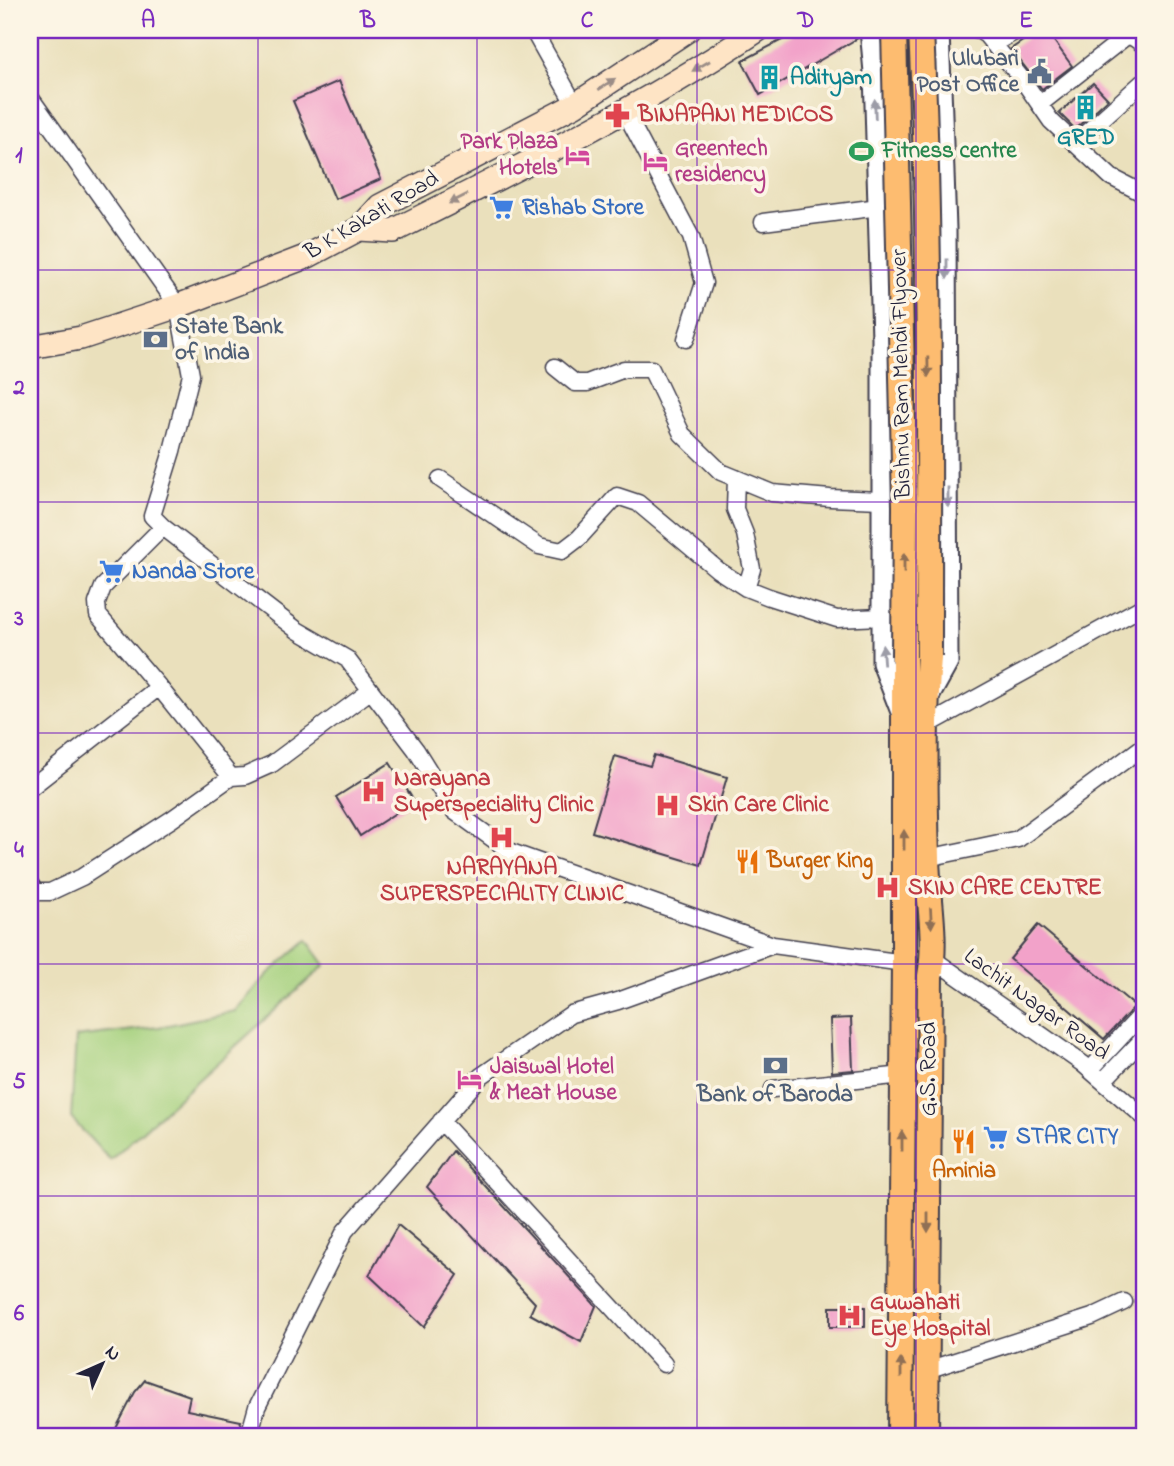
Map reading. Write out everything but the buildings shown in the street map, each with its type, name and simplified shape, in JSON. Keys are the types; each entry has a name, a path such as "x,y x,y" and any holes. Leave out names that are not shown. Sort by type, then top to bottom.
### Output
{"main road":[{"name":"B K Kakati Road","path":"30,347 81,338 178,306 308,256 359,229 380,206 575,106 688,30"},
{"path":"359,229 393,231 576,138 720,55 758,30"},
{"name":"Bishnu Ram Mehdi Flyover","path":"894,30 905,506 904,656 918,716"},
{"name":"Bishnu Ram Mehdi Flyover","path":"918,716 929,657 926,205 921,30"},
{"name":"G.S. Road","path":"918,716 933,958 930,976 926,1436"},
{"name":"G.S. Road","path":"900,1436 904,963 918,716"}],"street":[{"path":"533,30 575,106"},
{"path":"870,30 880,233 882,663 918,716"},
{"path":"918,716 948,663 946,229 939,30"},
{"path":"978,30 1022,79 1051,121 1111,177 1144,194"},
{"path":"993,44 1018,30"},
{"path":"1040,104 1126,32 1144,45"},
{"path":"1075,143 1144,81"},
{"path":"30,97 178,306 191,375 172,452 152,516 163,527 297,630 347,659 416,750 454,811 510,852 773,945 904,963"},
{"path":"624,110 691,237 704,282 686,338"},
{"path":"878,186 945,182"},
{"path":"763,222 879,207"},
{"path":"880,233 946,229"},
{"path":"555,367 575,383 587,383 624,369 651,369 682,434 721,472 772,492 881,500"},
{"path":"440,478 539,546 562,551 579,538 617,496 639,503 718,570 746,588 837,618 881,617"},
{"path":"736,478 735,509 745,534 752,569 746,588"},
{"path":"163,527 103,587 97,603 98,615 231,777"},
{"path":"918,716 1144,606"},
{"path":"30,788 159,687"},
{"path":"30,884 36,892 50,892 82,877 231,777 245,776 272,764 370,691"},
{"path":"927,858 1018,839 1144,746"},
{"path":"249,1436 257,1408 345,1231 481,1076 571,1014 618,1001 773,945"},
{"name":"Lachit Nagar Road","path":"933,958 1096,1075 1144,1117"},
{"path":"1096,1075 1144,1012"},
{"path":"1096,1075 1144,1038"},
{"path":"773,1089 903,1075"},
{"path":"441,1122 664,1364"},
{"path":"927,1370 1092,1317 1124,1302"}],"green space":[{"path":"307,940 325,965 110,1160 71,1118 76,1037 159,1027 235,1011 268,974"}],"place":[{"name":"Ulubari Post Office","path":"1039,72"},
{"name":"Adityam","path":"770,78"},
{"name":"GRED","path":"1086,108"},
{"name":"BINAPANI MEDICOS","path":"618,115"},
{"name":"Fitness centre","path":"862,151"},
{"name":"Park Plaza Hotels","path":"578,155"},
{"name":"Greentech residency","path":"655,162"},
{"name":"Rishab Store","path":"502,208"},
{"name":"State Bank of India","path":"155,340"},
{"name":"Nanda Store","path":"112,572"},
{"name":"Narayana Superspeciality Clinic","path":"374,792"},
{"name":"Skin Care Clinic","path":"668,805"},
{"name":"NARAYANA SUPERSPECIALITY CLINIC","path":"502,838"},
{"name":"Burger King","path":"747,861"},
{"name":"SKIN CARE CENTRE","path":"888,888"},
{"name":"Bank of Baroda","path":"775,1065"},
{"name":"Jaiswal Hotel & Meat House","path":"470,1080"},
{"name":"STAR CITY","path":"996,1137"},
{"name":"Aminia","path":"964,1141"},
{"name":"Guwahati Eye Hospital","path":"850,1316"}]}
